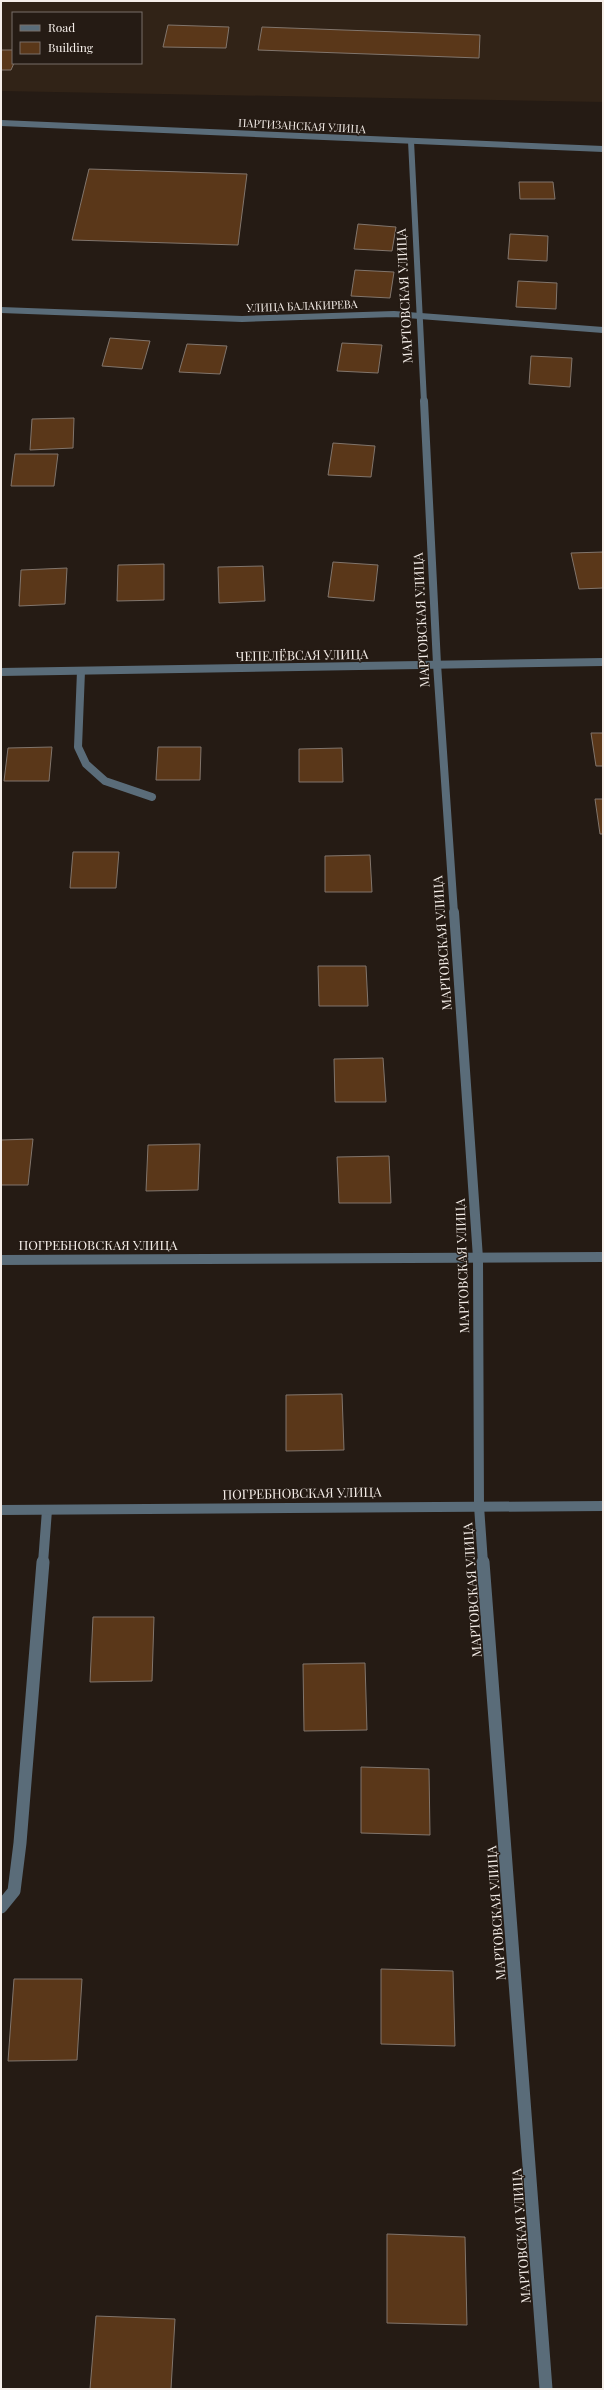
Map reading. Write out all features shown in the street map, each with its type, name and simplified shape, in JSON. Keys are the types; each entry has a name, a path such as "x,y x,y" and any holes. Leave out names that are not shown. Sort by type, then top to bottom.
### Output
{"street":[{"name":"ПАРТИЗАНСКАЯ УЛИЦА","path":"1,123 603,149"},
{"name":"МАРТОВСКАЯ УЛИЦА","path":"411,141 437,664 478,1258 479,1506 546,2389"},
{"name":"УЛИЦА БАЛАКИРЕВА","path":"1,310 242,319 394,314 603,330"},
{"name":"ЧЕПЕЛЁВСАЯ УЛИЦА","path":"1,672 603,662"},
{"path":"81,671 78,747 86,764 105,781 152,797"},
{"name":"ПОГРЕБНОВСКАЯ УЛИЦА","path":"1,1260 603,1257"},
{"name":"ПОГРЕБНОВСКАЯ УЛИЦА","path":"1,1510 603,1506"},
{"path":"1,1907 14,1891 20,1843 47,1510"}],"shaded area":[{"path":"1,1 603,1 603,102 1,91"}],"building":[{"path":"168,25 229,27 226,48 163,47"},
{"path":"262,27 480,35 479,58 258,50"},
{"path":"1,50 12,50 12,64 14,64 11,70 1,70"},
{"path":"89,169 247,174 238,245 72,240"},
{"path":"519,182 553,182 555,199 520,199"},
{"path":"358,224 396,227 392,251 354,249"},
{"path":"510,234 548,236 547,261 508,259"},
{"path":"355,270 394,272 390,298 351,296"},
{"path":"518,281 557,283 556,309 516,307"},
{"path":"110,338 150,341 142,369 102,366"},
{"path":"342,343 382,345 378,373 337,371"},
{"path":"187,344 227,346 220,374 179,372"},
{"path":"531,356 572,358 570,387 529,384"},
{"path":"74,418 73,448 30,450 32,419"},
{"path":"333,443 375,446 371,477 328,475"},
{"path":"15,454 58,454 54,486 11,486"},
{"path":"603,552 603,588 579,589 571,553"},
{"path":"333,562 378,565 374,601 328,597"},
{"path":"164,564 164,600 117,601 118,565"},
{"path":"263,566 265,601 219,603 218,567"},
{"path":"67,568 65,604 19,606 21,570"},
{"path":"591,733 603,733 603,766 596,766"},
{"path":"52,747 49,781 4,781 8,748"},
{"path":"158,747 201,747 200,780 156,780"},
{"path":"342,748 343,782 299,782 299,749"},
{"path":"595,799 603,799 603,834 600,834"},
{"path":"73,852 119,852 116,888 70,888"},
{"path":"370,855 372,892 325,892 325,856"},
{"path":"318,966 366,966 368,1006 319,1006"},
{"path":"383,1058 386,1102 335,1102 334,1059"},
{"path":"33,1139 28,1185 1,1185 1,1140"},
{"path":"200,1144 198,1190 146,1191 148,1145"},
{"path":"389,1156 391,1203 339,1203 337,1157"},
{"path":"342,1394 344,1450 286,1451 286,1395"},
{"path":"93,1617 154,1617 152,1681 90,1682"},
{"path":"365,1663 367,1730 304,1731 303,1664"},
{"path":"361,1767 429,1769 430,1835 361,1833"},
{"path":"381,1969 453,1971 455,2046 381,2044"},
{"path":"14,1979 82,1979 77,2060 8,2061"},
{"path":"387,2234 465,2237 467,2325 387,2323"},
{"path":"96,2316 175,2319 171,2389 90,2389"}]}
